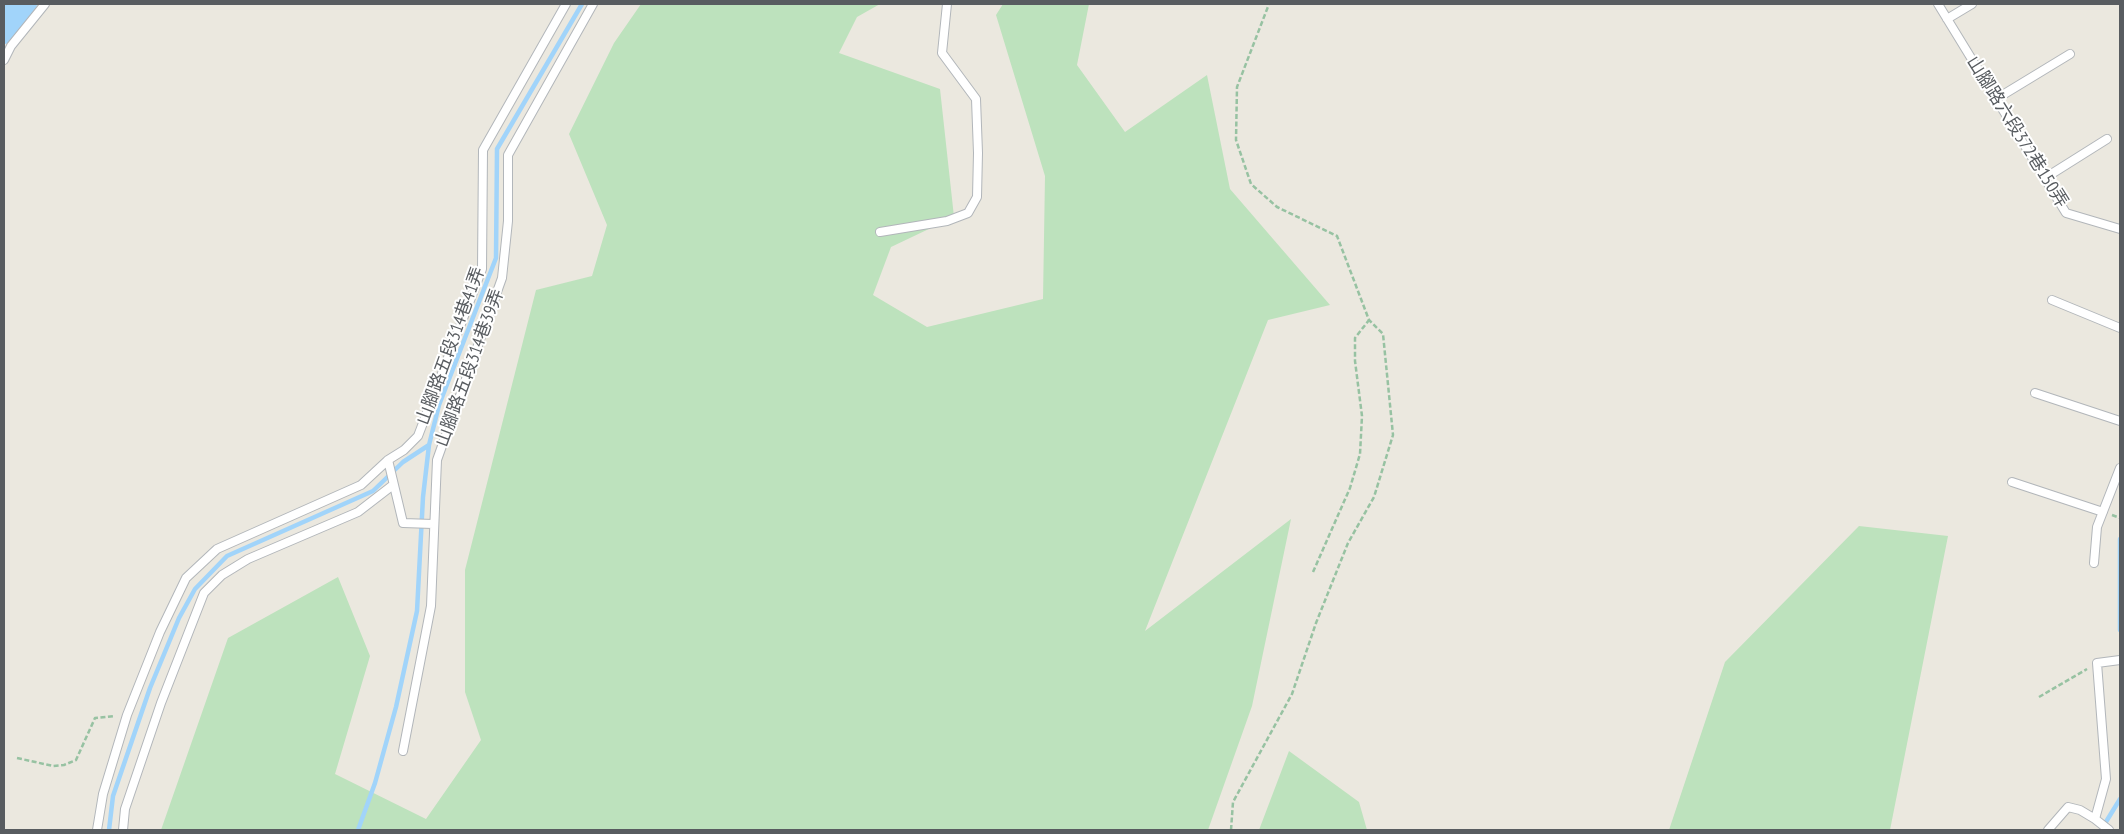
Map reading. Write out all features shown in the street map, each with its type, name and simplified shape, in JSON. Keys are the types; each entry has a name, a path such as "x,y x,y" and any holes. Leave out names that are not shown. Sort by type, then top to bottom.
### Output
{"lane":[{"path":"4,60 10,46 45,4"},
{"name":"山腳路五段314巷41弄","path":"97,830 103,794 127,715 160,632 186,578 217,549 361,485 418,436 482,268 483,150 566,4"},
{"name":"山腳路五段314巷39弄","path":"403,751 430,606 432,524 437,460 502,278 508,221 508,155 593,4"},
{"path":"880,232 947,221 968,213 977,197 976,99 942,53 947,4"},
{"name":"山腳路六段372巷150弄","path":"1938,4 2066,213 2120,229"},
{"path":"1947,19 1972,4"},
{"path":"1996,99 2070,54"},
{"path":"2045,178 2107,140"},
{"path":"2052,300 2120,328"},
{"path":"2035,393 2120,421"},
{"path":"388,460 403,523 432,524"},
{"path":"2094,563 2097,527 2120,468"},
{"path":"2012,482 2103,512"},
{"path":"123,830 125,809 161,703 204,593 222,575 248,559 358,512 393,485"},
{"path":"2095,819 2106,779 2098,663 2120,660"},
{"path":"2048,830 2068,807 2080,810 2109,830"}],"path":[{"path":"1231,830 1234,802 1292,694 1316,623 1348,544 1374,497 1393,435 1383,334 1369,320 1337,236 1277,207 1251,184 1236,140 1237,87 1268,4"},
{"path":"1313,572 1350,488 1360,454 1362,416 1355,361 1355,338 1369,320"},
{"path":"2039,697 2098,663"},
{"path":"17,758 53,766 64,765 76,760 95,718 127,715"}],"green space":[{"path":"641,4 880,4 857,17 839,53 940,89 954,217 891,247 873,295 927,327 1043,299 1045,176 996,15 1003,4 1089,4 1077,65 1125,132 1207,75 1230,189 1330,305 1268,320 1145,631 1291,519 1252,706 1208,830 161,830 228,638 338,577 370,656 335,774 426,819 481,740 465,692 465,570 536,290 592,276 607,225 569,134 614,43"},
{"path":"1859,526 1948,536 1890,830 1669,830 1725,662"},
{"path":"1289,751 1359,802 1367,830 1259,830"}],"waterway":[{"path":"4,30 23,4"},
{"path":"109,830 113,796 150,688 179,618 195,589 227,556 373,491 403,462 429,445 439,405 496,258 497,149 582,4"},
{"path":"358,830 375,783 396,707 417,611 423,497 429,445"},
{"path":"2120,539 2120,630"},
{"path":"2101,830 2120,799"}]}
